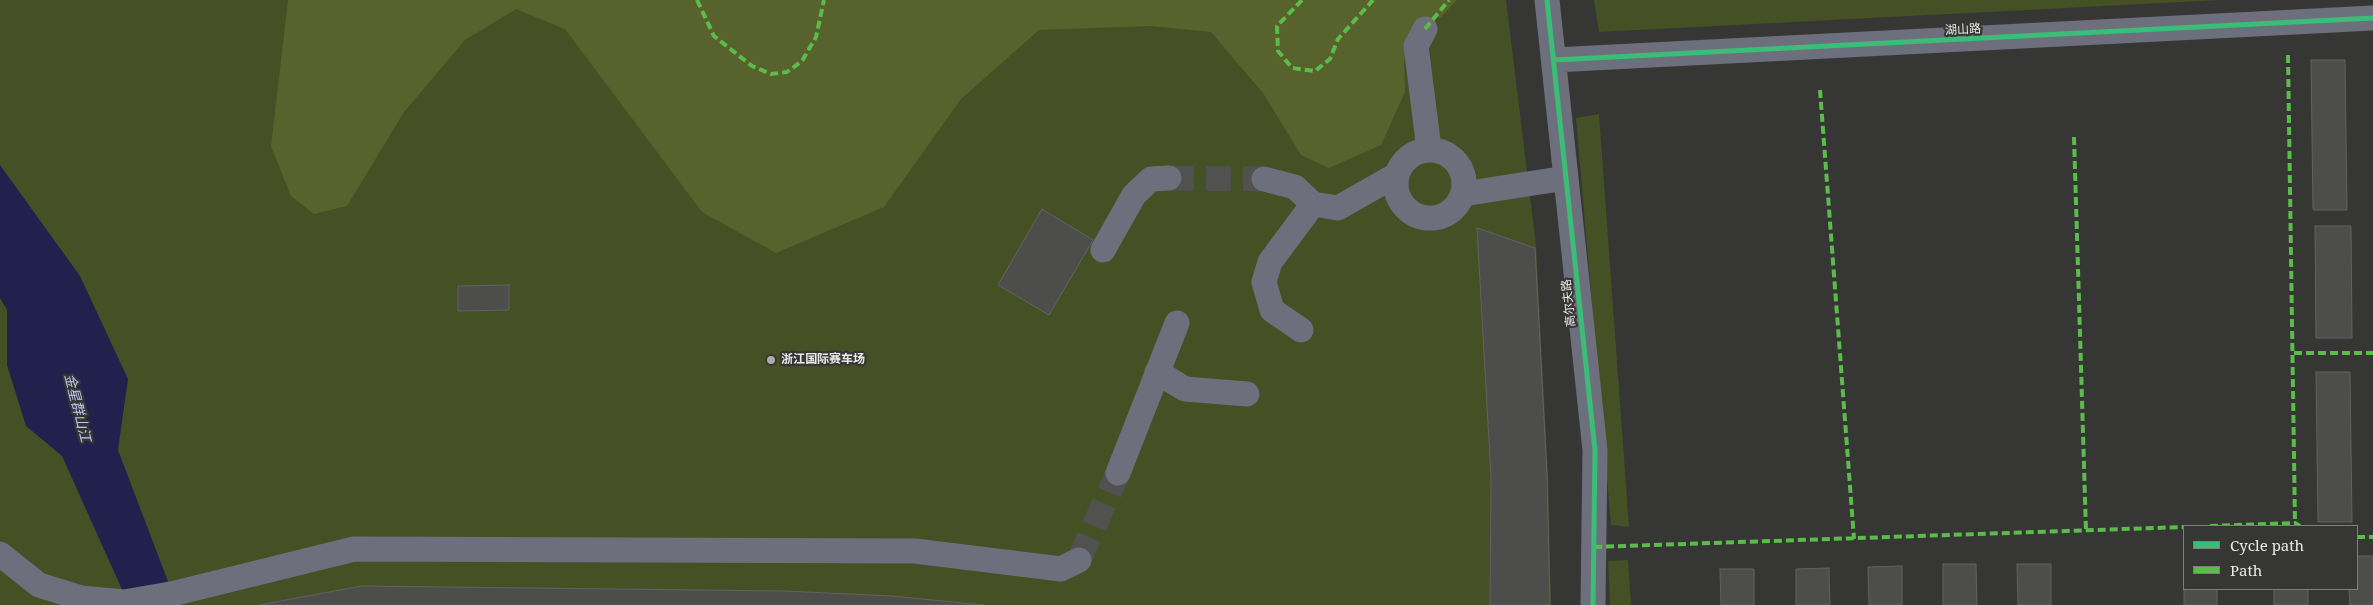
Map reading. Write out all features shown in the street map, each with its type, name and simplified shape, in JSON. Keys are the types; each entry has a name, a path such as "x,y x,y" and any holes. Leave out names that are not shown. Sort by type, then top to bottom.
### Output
{"street":[{"name":"高尔夫路","path":"1547,0 1595,450 1593,605"},
{"name":"湖山路","path":"1554,60 2373,18"},
{"path":"1425,29 1416,46 1428,149"},
{"path":"1264,179 1296,187 1313,204 1338,208 1396,175 1408,157 1428,149 1449,155 1462,172 1463,194 1452,212 1432,219 1410,213 1397,196 1396,175"},
{"path":"1103,250 1134,195 1151,179 1169,178"},
{"path":"1463,194 1566,178"},
{"path":"1301,330 1272,310 1264,282 1270,262 1313,204"},
{"path":"1118,473 1177,323"},
{"path":"1157,372 1185,389 1247,394"},
{"path":"0,554 39,585 81,598 124,602 176,593 354,550 915,551 1061,569 1079,560"}],"green space":[{"name":"浙江国际赛车场","path":"0,0 1506,0 1536,245 1548,475 1551,605 0,605"},
{"path":"288,0 1457,0 1441,17 1414,24 1404,61 1405,92 1381,145 1329,168 1301,155 1263,93 1211,32 1151,26 1039,30 961,99 884,207 776,253 702,212 565,29 516,9 465,40 404,112 347,206 314,214 291,196 271,146"},
{"path":"1594,0 2221,0 1599,32"},
{"path":"1599,114 1629,527 1611,525 1576,118"},
{"path":"1628,560 1631,605 1610,605 1608,561"}],"water":[{"name":"金星群山江","path":"0,165 80,276 128,379 118,450 177,605 129,605 62,456 26,426 7,365 7,310 0,298"}],"building":[{"path":"2311,60 2345,60 2347,210 2313,210"},
{"path":"1042,209 1093,240 1049,315 998,285"},
{"path":"2315,226 2351,226 2352,338 2316,338"},
{"path":"1477,228 1535,248 1547,475 1550,605 1490,605 1491,477"},
{"path":"509,285 509,310 458,311 458,286"},
{"path":"2316,372 2350,372 2352,522 2318,522"},
{"path":"2358,556 2373,556 2373,605 2350,605 2349,590 2358,590"},
{"path":"1943,564 1976,564 1977,605 1943,605"},
{"path":"2017,564 2051,564 2051,605 2018,605"},
{"path":"1902,566 1902,605 1869,605 1868,567"},
{"path":"1829,568 1830,605 1796,605 1796,569"},
{"path":"1720,569 1754,569 1754,605 1721,605"},
{"path":"361,586 784,591 892,596 984,605 259,605"},
{"path":"2184,590 2217,590 2217,605 2184,605"},
{"path":"2274,590 2308,590 2308,605 2274,605"}],"tunnel":[{"path":"1169,178 1264,179"},
{"path":"1079,560 1118,473"}],"marked path":[{"path":"697,0 714,36 752,66 771,74 787,72 802,61 816,37 824,0"},
{"path":"1302,0 1277,26 1278,51 1292,68 1315,71 1330,59 1338,39 1373,0"},
{"path":"1425,29 1449,0"},
{"path":"2288,55 2295,523"},
{"path":"1820,90 1854,539"},
{"path":"2074,137 2086,531"},
{"path":"2294,353 2373,353"},
{"path":"2238,525 2295,523 2298,525"},
{"path":"1594,547 2183,527"},
{"path":"2358,537 2373,537"}],"cycle path":[{"path":"1547,0 1595,450 1593,605"},
{"path":"1554,60 2373,18"}],"place":[{"name":"浙江国际赛车场","path":"771,360"}]}
